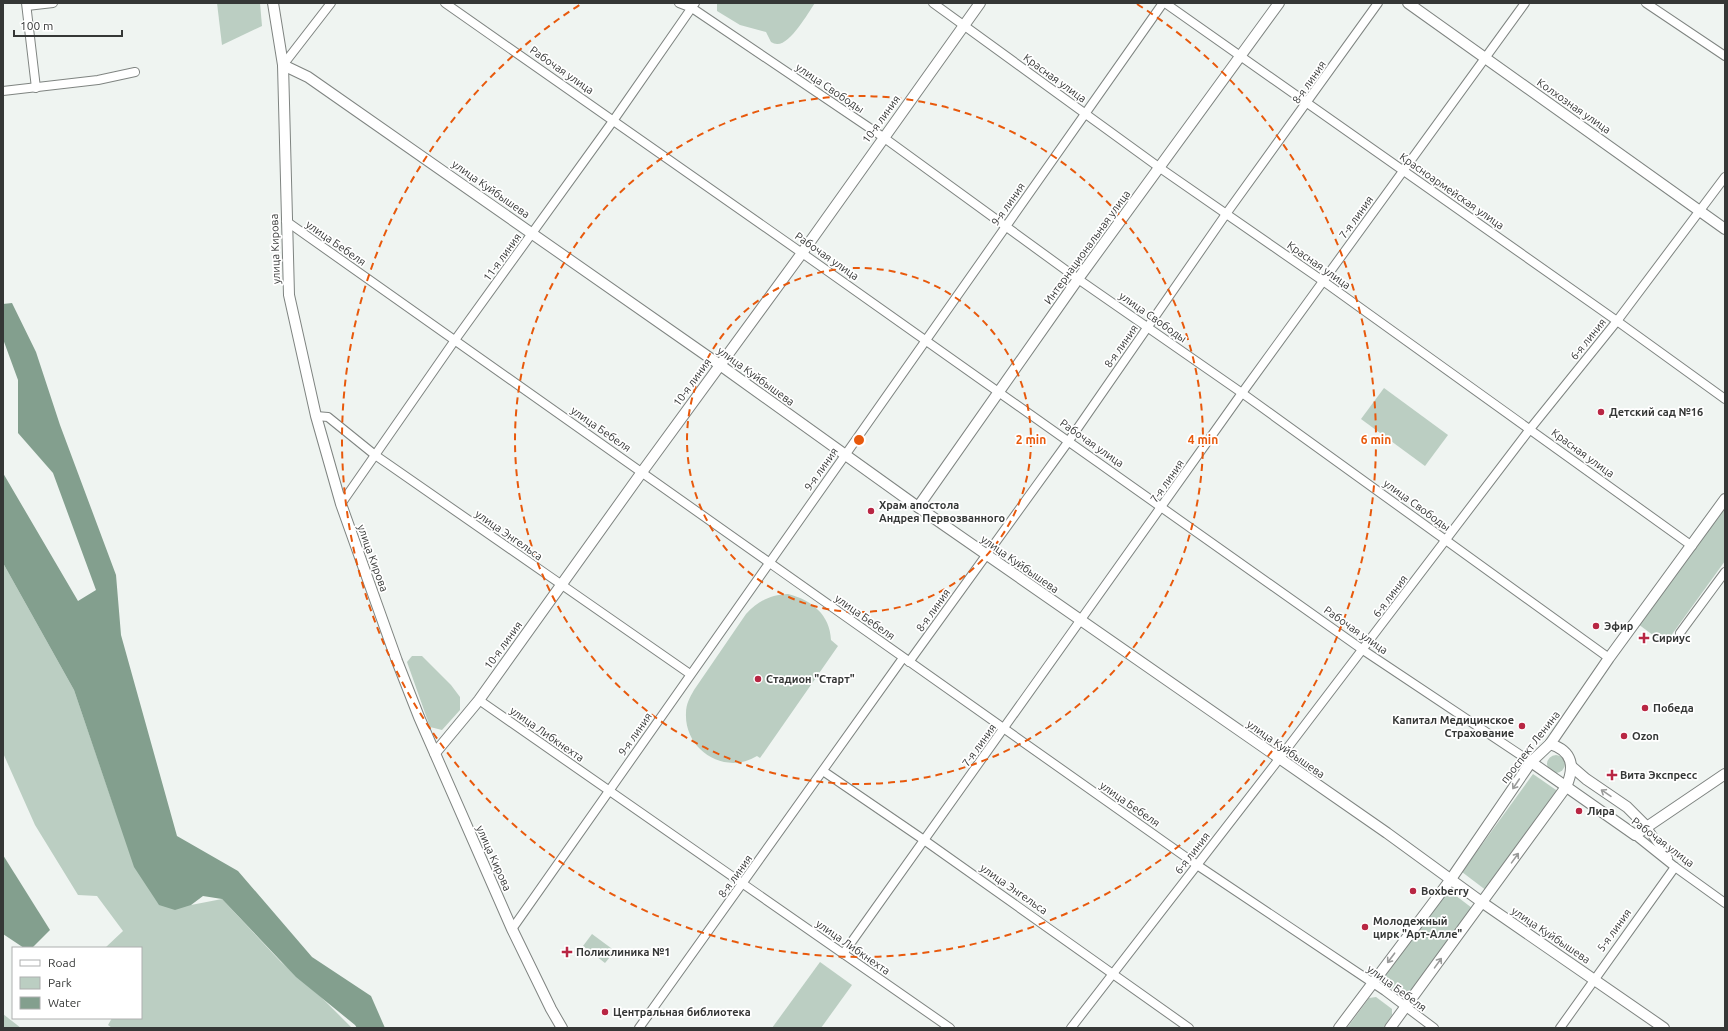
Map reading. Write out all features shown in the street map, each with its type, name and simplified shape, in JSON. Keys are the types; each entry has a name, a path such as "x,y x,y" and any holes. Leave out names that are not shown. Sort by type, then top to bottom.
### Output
{"street":[{"path":"36,88 26,4 53,3"},
{"name":"улица Кирова","path":"274,3 283,65 289,295 316,416 341,504 397,661 435,753 512,928 551,1009 562,1028"},
{"path":"283,65 331,3"},
{"name":"Рабочая улица","path":"444,3 802,253 1363,650 1531,762 1635,834 1675,867 1725,903"},
{"name":"улица Свободы","path":"679,3 694,5 883,138 1078,279 1242,393 1609,658"},
{"name":"Красная улица","path":"933,3 1160,168 1323,281 1692,546"},
{"name":"10-я линия","path":"435,753 479,700 642,472 802,253 980,3"},
{"name":"Красноармейская улица","path":"1164,3 1404,170 1725,399"},
{"name":"9-я линия","path":"512,928 606,788 690,674 1164,3"},
{"name":"Интернациональная улица","path":"918,507 1078,279 1279,3"},
{"name":"8-я линия","path":"639,1028 823,771 986,555 1068,442 1226,214 1378,3"},
{"name":"Колхозная улица","path":"1408,3 1725,229"},
{"name":"7-я линия","path":"843,954 1242,393 1526,3"},
{"path":"1646,3 1725,56"},
{"name":"11-я линия","path":"341,504 455,340 613,121 694,5"},
{"name":"улица Куйбышева","path":"283,65 308,77 532,233 986,555 1387,833 1451,880 1664,1028"},
{"path":"3,91 98,80 135,72"},
{"name":"6-я линия","path":"1071,1028 1363,650 1530,429 1617,321 1725,177"},
{"name":"улица Бебеля","path":"286,221 1197,865 1372,983 1434,1028"},
{"name":"улица Энгельса","path":"316,416 328,416 375,454 690,674"},
{"name":"проспект Ленина","path":"1339,1028 1451,880 1531,762 1550,744 1609,658 1725,499"},
{"path":"1680,633 1725,572"},
{"name":"улица Либкнехта","path":"479,700 950,1028"},
{"path":"1390,1028 1566,787 1570,777 1571,766 1568,754 1559,747 1550,744"},
{"path":"1571,766 1586,779 1627,807 1646,826 1675,867"},
{"name":"улица Энгельса","path":"823,771 1114,973 1190,1028"},
{"path":"1635,834 1725,774"},
{"name":"5-я линия","path":"1560,1028 1675,867"}],"green space":[{"path":"217,3 260,3 262,26 222,45"},
{"path":"717,3 815,3 793,34 782,43 775,44 771,42 766,32 740,25 717,11"},
{"path":"1384,388 1448,435 1425,466 1361,419"},
{"path":"1725,505 1725,561 1665,644 1638,624"},
{"path":"3,563 74,690 115,810 191,905 222,899 281,962 322,998 352,1028 112,1028 108,1025 111,1019 142,1019 142,947 106,947 123,931 97,896 78,895 35,825 3,753"},
{"name":"Стадион \"Старт\"","path":"788,594 805,600 818,610 827,623 831,640 838,646 760,758 757,756 745,761 732,763 720,761 709,756 699,748 692,738 687,726 686,713 688,701 746,614 760,602 770,597"},
{"path":"412,656 422,656 451,685 460,697 460,710 442,730 430,727 407,662"},
{"path":"1552,755 1560,755 1565,760 1563,771 1560,773 1552,773 1547,768 1547,760"},
{"path":"1533,774 1559,792 1487,891 1462,872"},
{"path":"1447,889 1472,908 1408,995 1402,997 1384,983 1383,977"},
{"path":"592,934 615,951 605,963 583,946"},
{"path":"820,962 852,985 821,1028 772,1028"},
{"path":"1376,997 1392,1009 1392,1015 1383,1028 1347,1028 1369,998"},
{"path":"3,1014 21,1028 3,1028"}],"water":[{"path":"12,303 36,352 60,425 116,575 121,635 177,836 238,871 312,957 371,996 385,1028 357,1028 296,977 222,899 203,896 191,905 175,910 159,905 134,867 74,690 3,563 3,473 78,601 96,590 53,473 18,433 18,380 3,339 3,304"},
{"path":"3,855 50,930 33,947 22,947 3,934"}],"place":[{"name":"Детский сад №16","path":"1601,412"},
{"name":"Храм апостола Андрея Первозванного","path":"871,511"},
{"name":"Эфир","path":"1596,626"},
{"name":"Сириус","path":"1644,638"},
{"name":"Стадион \"Старт\"","path":"758,679"},
{"name":"Победа","path":"1645,708"},
{"name":"Капитал Медицинское Страхование","path":"1522,726"},
{"name":"Ozon","path":"1624,736"},
{"name":"Вита Экспресс","path":"1612,775"},
{"name":"Лира","path":"1579,811"},
{"name":"Boxberry","path":"1413,891"},
{"name":"Молодежный цирк \"Арт-Алле\"","path":"1365,927"},
{"name":"Поликлиника №1","path":"567,952"},
{"name":"Центральная библиотека","path":"605,1012"}]}
